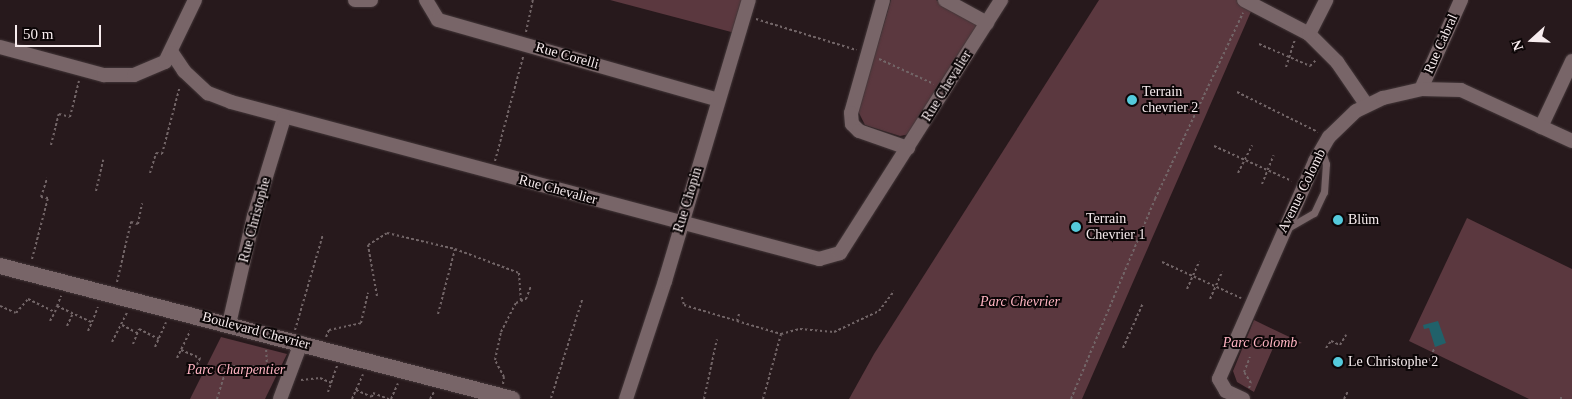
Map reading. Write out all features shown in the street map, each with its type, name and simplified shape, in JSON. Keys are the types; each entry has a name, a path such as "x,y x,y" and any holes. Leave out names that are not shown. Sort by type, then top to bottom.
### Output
{"street":[{"path":"0,47 109,76 128,77 160,64 172,53 195,0"},
{"path":"355,0 371,0"},
{"name":"Rue Corelli","path":"426,0 438,20 718,100"},
{"name":"Rue Chopin","path":"626,399 749,0"},
{"path":"883,0 851,113 852,124 860,130 908,148"},
{"path":"945,0 986,23"},
{"name":"Rue Chevalier","path":"172,53 184,71 208,93 284,118 492,171 680,224 809,257 831,258 840,252 1001,0"},
{"path":"1303,31 1326,0"},
{"name":"Rue Cabral","path":"1421,89 1461,0"},
{"path":"1246,1 1303,31 1337,62 1366,104"},
{"path":"1540,127 1572,61"},
{"name":"Avenue Colomb","path":"1246,395 1224,395 1219,379 1283,230 1325,143 1366,104 1421,89 1461,90 1572,142"},
{"name":"Rue Christophe","path":"229,324 254,216 284,118"},
{"name":"Boulevard Chevrier","path":"0,266 111,287 133,300 229,324 298,336 342,354 504,395"},
{"path":"280,399 298,336"}],"lane":[{"path":"1283,230 1314,213 1324,192 1325,143"}],"path":[{"path":"492,171 525,44 533,0"},
{"path":"1071,399 1155,199 1246,1"},
{"path":"744,16 868,54 945,89"},
{"path":"1286,67 1303,31"},
{"path":"1258,44 1310,66 1325,50"},
{"path":"51,145 59,114 70,117 82,69"},
{"path":"150,173 156,153 162,154 184,71"},
{"path":"1238,92 1325,143"},
{"path":"1238,173 1252,145"},
{"path":"1214,146 1303,186"},
{"path":"1262,184 1274,156"},
{"path":"96,191 103,160"},
{"path":"32,259 48,198 41,197 47,178"},
{"path":"88,331 111,287 131,222 138,224 142,203"},
{"path":"377,296 368,245 387,233 455,249 520,273 521,301"},
{"path":"298,336 323,234"},
{"path":"438,314 455,249"},
{"path":"1162,262 1216,285 1252,304"},
{"path":"1188,289 1199,262"},
{"path":"1210,300 1222,272"},
{"path":"504,395 504,377 495,360 501,332 516,303 526,299 531,286"},
{"path":"682,297 684,305 781,334 801,329 834,332 878,311 894,291"},
{"path":"326,338 329,330 361,323 368,294"},
{"path":"0,306 16,313 28,299 55,312"},
{"path":"112,342 133,300"},
{"path":"551,398 582,300"},
{"path":"1123,348 1143,303"},
{"path":"50,321 57,306 92,322"},
{"path":"155,347 172,309"},
{"path":"67,326 73,313"},
{"path":"737,321 739,314"},
{"path":"177,358 198,316"},
{"path":"121,325 137,333"},
{"path":"133,344 139,329 159,338"},
{"path":"763,399 781,334"},
{"path":"1326,348 1331,341 1340,345 1346,335"},
{"path":"704,399 718,339"},
{"path":"1429,360 1435,347"},
{"path":"218,399 227,366 267,367 266,349"},
{"path":"180,350 200,358 192,376"},
{"path":"328,392 342,354"},
{"path":"1246,395 1251,383 1244,372 1250,357"},
{"path":"352,399 370,361"},
{"path":"286,382 320,378 331,383"},
{"path":"356,390 372,397 373,393 389,399"},
{"path":"1344,399 1348,392"}],"green space":[{"path":"610,0 745,0 735,33"},
{"path":"891,0 936,0 983,25 910,134 900,136 865,125 858,111"},
{"name":"Parc Chevrier","path":"1099,0 1256,0 1082,399 849,399 874,354"},
{"path":"1467,218 1572,269 1572,399 1529,399 1409,341"},
{"name":"Parc Colomb","path":"1254,320 1302,343 1273,348 1254,392 1237,382 1233,371"},
{"name":"Parc Charpentier","path":"221,337 287,354 265,399 190,399"}],"water":[{"path":"1438,321 1446,343 1435,347 1429,328 1424,329 1423,325"}],"place":[{"name":"Terrain chevrier 2","path":"1132,100"},
{"name":"Blüm","path":"1338,220"},
{"name":"Terrain Chevrier 1","path":"1076,227"},
{"name":"Le Christophe 2","path":"1338,362"}]}
